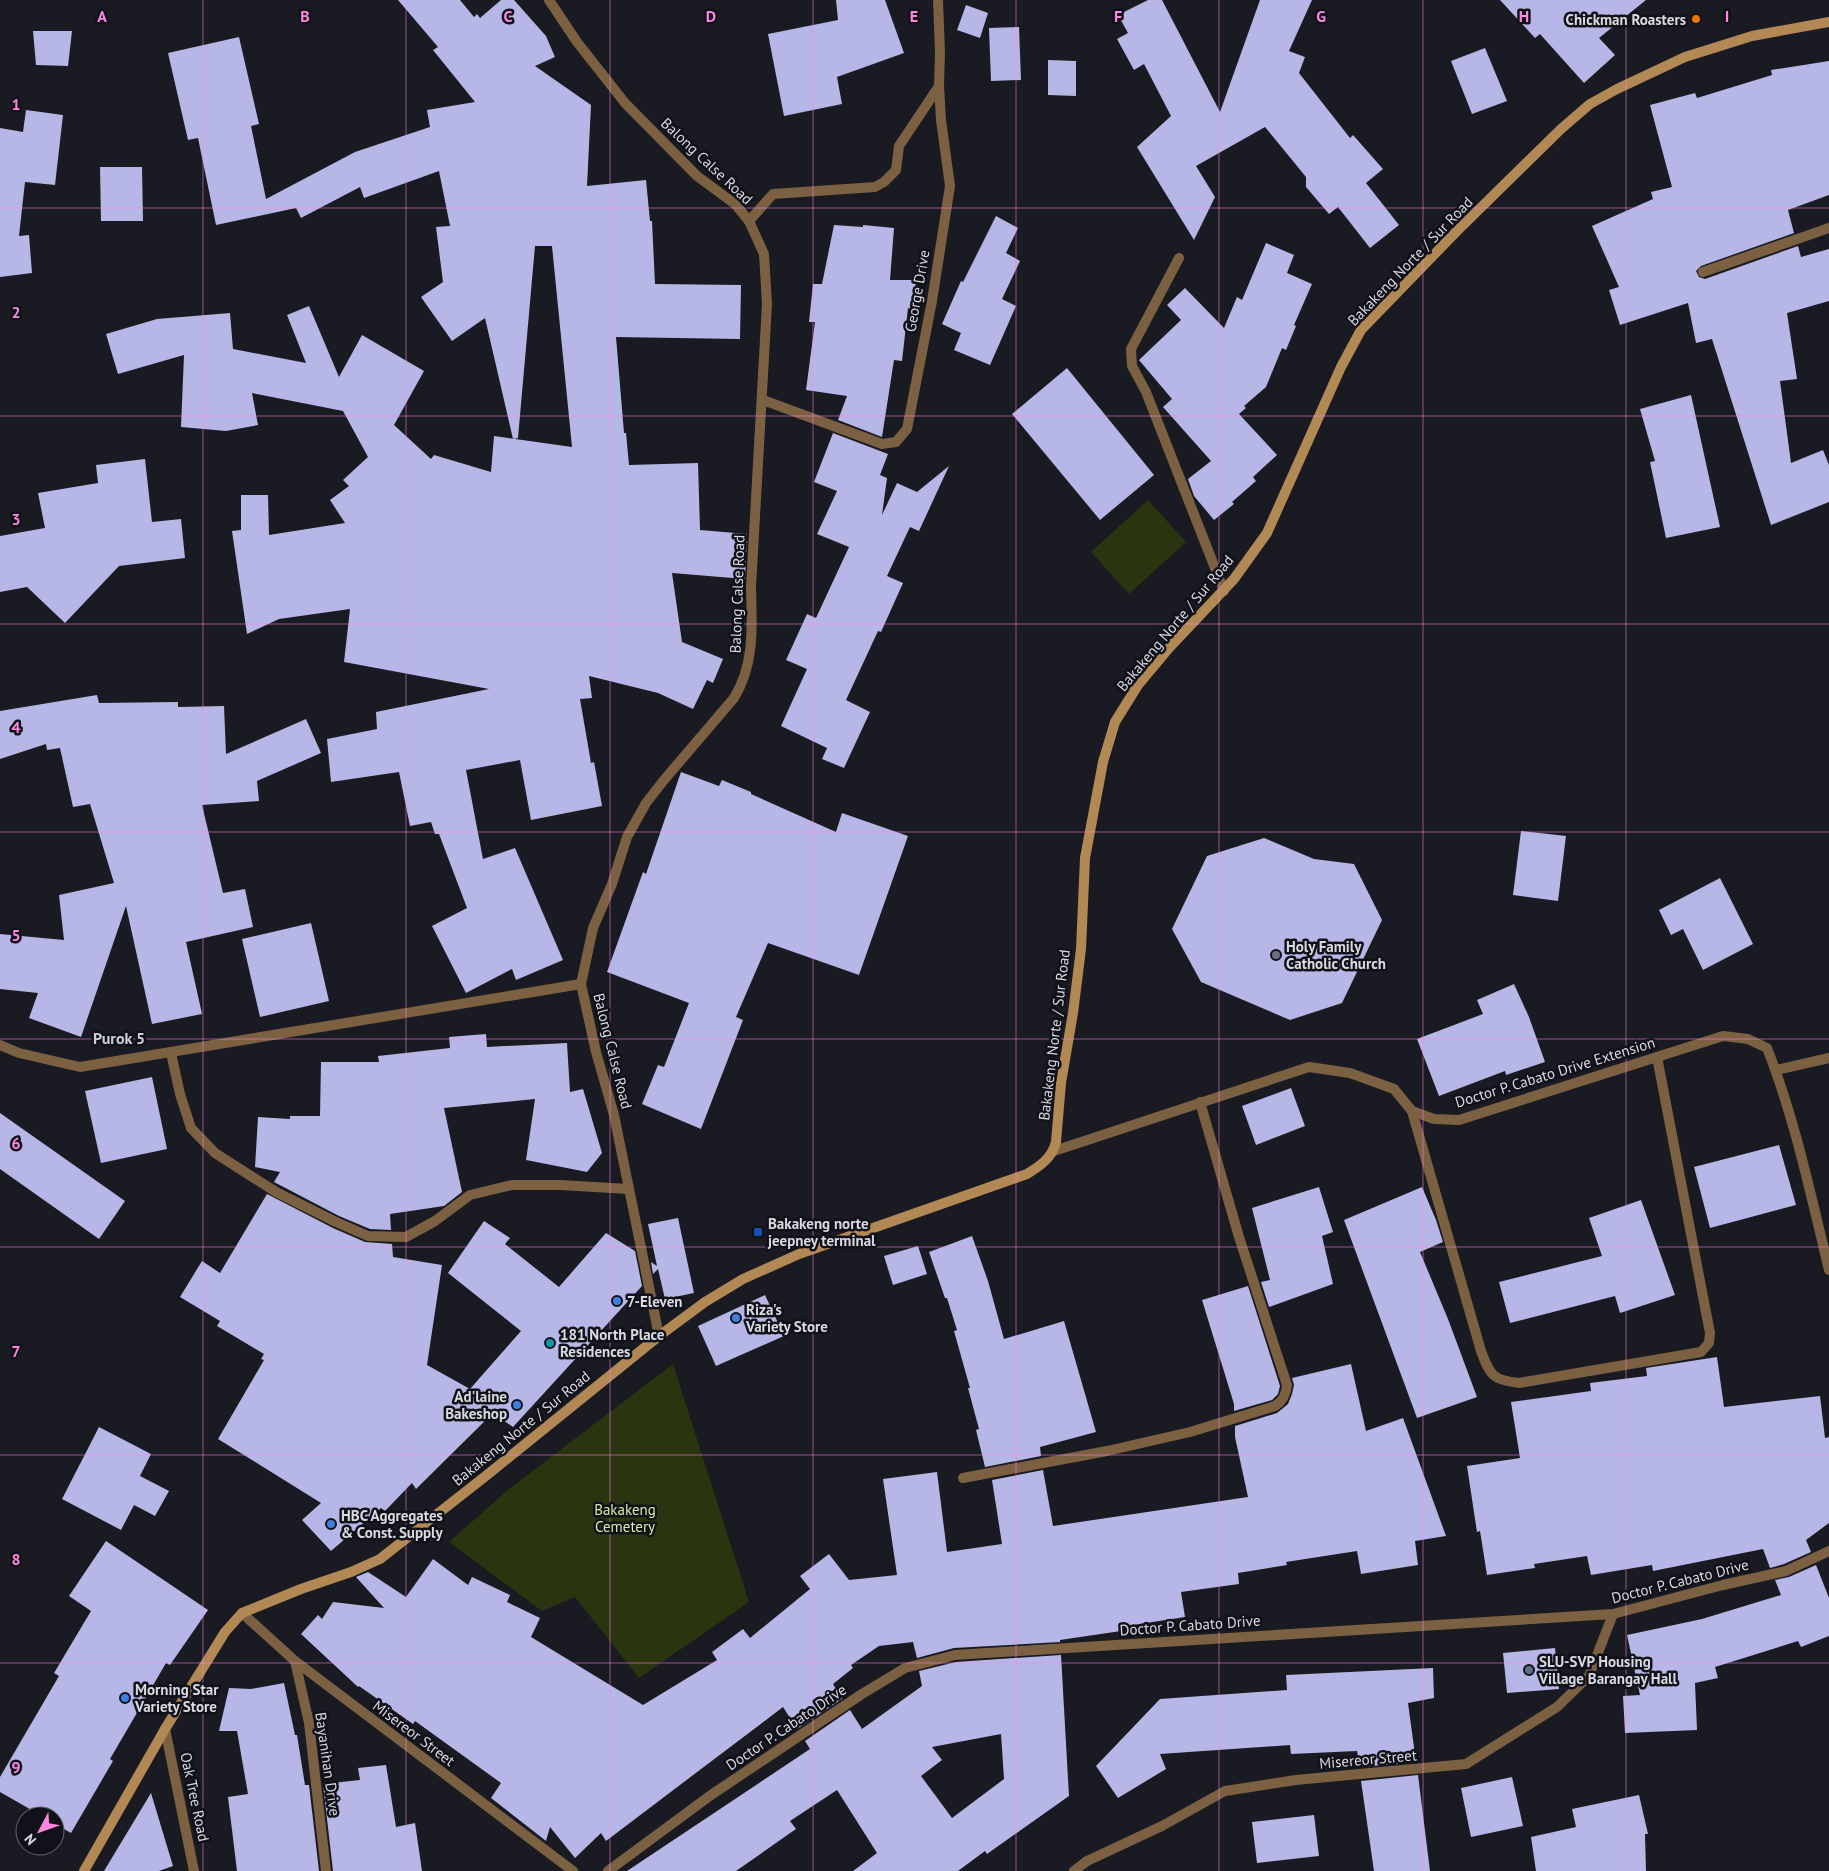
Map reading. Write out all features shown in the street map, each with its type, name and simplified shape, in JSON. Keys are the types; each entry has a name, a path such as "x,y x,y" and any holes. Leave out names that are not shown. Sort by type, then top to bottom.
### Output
{"main road":[{"name":"Bakakeng Norte / Sur Road","path":"84,1871 165,1729 225,1632 242,1613 301,1589 352,1572 380,1558 487,1475 658,1336 704,1302 743,1279 799,1254 1027,1174 1037,1168 1054,1151 1061,1083 1073,1014 1081,948 1085,858 1104,762 1115,722 1138,685 1169,648 1224,591 1267,534 1341,367 1361,330 1456,232 1590,104 1685,57 1752,36 1829,22"}],"street":[{"name":"Balong Calse Road","path":"549,0 577,42 624,103 697,176 735,204 749,221 764,254 767,304 751,587 752,631 750,658 743,684 734,698 658,787 646,803 627,837 612,884 593,928 581,984 596,1052 614,1115 658,1336"},
{"name":"George Drive","path":"763,400 882,444 896,442 907,429 932,301 950,186 941,120 938,0"},
{"path":"749,221 773,194 875,187 884,182 896,170 900,146 939,86"},
{"path":"1703,272 1829,228"},
{"path":"1179,258 1131,349 1132,366 1146,392 1224,591"},
{"path":"0,1045 19,1053 80,1067 581,984"},
{"name":"Doctor P. Cabato Drive Extension","path":"1054,1151 1309,1066 1350,1073 1394,1089 1412,1110 1434,1119 1459,1120 1723,1036 1748,1039 1768,1048 1776,1070 1807,1180 1829,1270"},
{"path":"171,1053 180,1094 191,1128 215,1153 276,1192 368,1236 406,1237 434,1221 470,1195 512,1185 561,1185 628,1189"},
{"path":"1412,1110 1488,1371 1502,1381 1519,1383 1695,1354 1701,1352 1709,1343 1710,1333 1657,1057"},
{"path":"1776,1070 1829,1058"},
{"path":"963,1478 1107,1451 1190,1432 1275,1406 1281,1402 1286,1394 1287,1385 1239,1237 1200,1102"},
{"name":"Doctor P. Cabato Drive","path":"608,1871 711,1795 862,1694 905,1668 955,1655 1613,1614 1722,1585 1786,1571 1829,1551"},
{"name":"Misereor Street","path":"242,1613 295,1661 573,1871"},
{"name":"Misereor Street","path":"1074,1871 1087,1861 1162,1826 1225,1791 1296,1780 1466,1764 1557,1707 1589,1676 1613,1614"},
{"name":"Bayanihan Drive","path":"295,1661 310,1731 326,1871"},
{"name":"Oak Tree Road","path":"165,1729 194,1871"}],"green space":[{"path":"1148,500 1186,542 1129,594 1091,552"},
{"name":"Bakakeng Cemetery","path":"673,1364 749,1602 639,1678 575,1597 542,1611 449,1542 509,1489"}],"building":[{"path":"398,0 460,0 474,17 477,14 480,18 501,0 514,0 546,36 555,57 535,66 591,105 587,186 646,180 650,221 652,221 655,284 741,285 740,339 616,337 624,433 626,433 629,465 698,463 700,530 747,534 745,579 672,573 682,642 723,659 713,683 707,680 693,709 658,693 589,676 592,698 580,699 591,763 594,762 602,806 531,820 520,760 466,770 483,859 515,848 563,960 516,980 512,969 466,993 432,926 467,908 439,834 435,834 431,822 410,826 399,772 331,782 327,739 377,729 376,712 489,689 344,662 350,609 279,619 247,634 232,531 241,530 241,495 268,495 269,535 345,523 330,500 349,486 343,480 368,457 343,411 252,393 258,425 226,431 181,427 184,355 118,374 106,334 157,319 230,313 233,349 306,363 287,315 309,306 339,377 362,335 424,371 394,425 431,459 434,455 491,472 494,436 513,439 485,318 452,341 421,297 443,282 436,227 450,226 439,171 364,198 360,187 301,218 296,208 216,225 198,138 188,140 168,53 239,37 259,124 251,126 266,199 355,152 430,127 427,110 475,102 433,50 438,47","holes":["535,246 552,246 572,447 514,439 518,438"]},
{"path":"836,0 885,0 904,53 837,77 842,104 784,116 768,34 838,20"},
{"path":"1148,0 1162,0 1220,112 1260,0 1312,0 1289,51 1305,57 1299,73 1350,138 1353,135 1383,169 1366,183 1399,225 1370,248 1338,207 1329,214 1306,187 1306,177 1265,127 1196,166 1215,197 1194,240 1137,147 1171,116 1144,64 1134,70 1117,39 1128,33 1118,15"},
{"path":"1500,0 1646,0 1599,38 1615,55 1584,83 1540,34 1535,38"},
{"path":"966,5 988,13 980,38 957,30"},
{"path":"1019,27 1021,80 991,81 989,28"},
{"path":"33,31 72,31 68,66 36,65"},
{"path":"1485,48 1507,101 1472,114 1451,61"},
{"path":"1048,60 1076,61 1076,96 1048,95"},
{"path":"1829,61 1829,195 1788,210 1794,233 1701,266 1696,271 1699,277 1705,279 1798,246 1801,257 1829,249 1829,301 1787,313 1797,379 1780,381 1791,463 1823,450 1829,465 1829,502 1771,525 1712,339 1696,343 1688,303 1620,325 1609,290 1619,287 1592,226 1653,199 1651,192 1672,187 1650,105 1695,93 1697,98 1772,75 1771,70"},
{"path":"26,110 63,115 55,185 25,182 19,236 29,235 32,273 0,277 0,128 23,132"},
{"path":"100,167 142,167 143,221 101,221"},
{"path":"996,216 1018,228 1006,253 1020,261 1002,299 1016,306 990,365 954,350 961,333 942,324 961,281 963,282"},
{"path":"834,225 894,228 890,280 916,280 914,310 908,308 902,361 894,360 882,437 838,420 847,396 806,390 815,322 809,322 813,284 822,284"},
{"path":"1266,243 1294,255 1287,273 1312,284 1294,325 1296,326 1286,350 1282,348 1266,387 1244,406 1246,408 1239,414 1277,455 1253,477 1256,481 1232,502 1234,504 1214,520 1194,496 1188,479 1211,461 1163,407 1172,399 1139,360 1181,320 1167,305 1185,288 1224,328 1237,297 1242,300"},
{"path":"1067,368 1154,475 1100,520 1012,414"},
{"path":"1691,395 1720,527 1666,538 1650,462 1655,461 1640,409"},
{"path":"833,433 888,454 880,475 887,478 882,515 897,483 917,492 949,466 919,531 910,527 887,576 903,583 881,632 878,631 846,700 870,712 844,768 822,759 827,748 781,726 807,669 786,660 807,614 816,618 849,547 817,534 837,491 814,482"},
{"path":"145,459 152,522 181,519 185,558 119,566 65,623 27,587 0,592 0,536 45,528 38,493 98,483 96,465"},
{"path":"97,695 99,703 178,702 178,707 224,706 226,754 306,719 321,753 257,781 259,801 202,805 223,893 245,889 253,927 186,942 202,1014 152,1024 126,906 81,1037 29,1018 38,993 0,989 0,934 64,940 59,895 114,883 90,804 73,807 60,748 47,750 46,744 0,759 0,711"},
{"path":"681,772 719,786 722,780 836,832 842,813 908,836 859,975 768,943 736,1017 743,1020 701,1129 642,1104 658,1065 664,1067 689,1003 607,972 643,872 646,874"},
{"path":"1521,831 1566,836 1558,901 1513,895"},
{"name":"Holy Family Catholic Church","path":"1264,838 1314,859 1354,864 1382,920 1342,1003 1290,1020 1201,982 1172,929 1207,856"},
{"path":"1720,878 1753,944 1703,970 1683,929 1671,935 1659,910"},
{"path":"311,923 329,1001 260,1017 242,939"},
{"path":"1514,984 1529,1017 1545,1062 1506,1075 1505,1071 1439,1096 1417,1039 1483,1014 1477,1000"},
{"path":"486,1034 487,1047 567,1043 570,1092 583,1089 602,1153 587,1172 526,1160 535,1099 444,1108 462,1192 444,1206 390,1214 391,1230 370,1229 339,1216 274,1182 280,1172 255,1167 258,1117 290,1119 290,1116 320,1116 321,1062 379,1062 378,1056 450,1048 449,1037"},
{"path":"152,1077 167,1149 101,1163 85,1091"},
{"path":"1291,1088 1305,1126 1256,1145 1242,1106"},
{"path":"0,1113 125,1201 99,1239 0,1169"},
{"path":"1779,1145 1796,1205 1710,1228 1694,1167"},
{"path":"1319,1187 1333,1232 1322,1236 1333,1284 1269,1307 1261,1282 1270,1280 1252,1208"},
{"path":"1422,1187 1443,1242 1420,1252 1448,1319 1477,1397 1417,1418 1344,1220"},
{"path":"267,1194 333,1228 365,1242 392,1244 393,1257 442,1265 427,1365 470,1389 521,1331 448,1273 484,1221 510,1238 505,1244 559,1287 606,1233 635,1251 642,1286 513,1427 493,1413 416,1489 412,1483 385,1511 381,1508 331,1551 302,1520 321,1503 218,1439 264,1360 261,1359 264,1354 217,1326 220,1321 180,1297 202,1261 220,1273"},
{"path":"1641,1200 1675,1295 1620,1313 1615,1296 1510,1323 1499,1282 1602,1256 1589,1218"},
{"path":"678,1218 694,1293 665,1299 658,1269 653,1274 651,1262 657,1266 648,1224"},
{"path":"972,1236 988,1281 1004,1339 1064,1321 1096,1432 1040,1447 1041,1456 985,1467 976,1430 979,1429 968,1388 970,1388 954,1331 957,1330 929,1252"},
{"path":"918,1246 927,1274 893,1285 884,1256"},
{"path":"1248,1286 1280,1386 1278,1394 1272,1400 1234,1411 1234,1404 1202,1300"},
{"path":"765,1295 784,1336 716,1366 698,1326"},
{"path":"1717,1357 1724,1407 1820,1396 1825,1438 1829,1437 1829,1523 1806,1540 1811,1552 1770,1568 1763,1549 1653,1571 1652,1565 1591,1575 1587,1556 1534,1564 1535,1568 1487,1575 1480,1531 1477,1532 1467,1466 1520,1458 1511,1402 1591,1391 1590,1383 1647,1376 1646,1368"},
{"path":"1351,1364 1366,1431 1403,1418 1446,1536 1415,1541 1418,1565 1361,1574 1357,1551 1286,1562 1287,1565 1238,1573 1239,1584 1181,1592 1185,1617 1120,1627 1121,1631 1060,1640 1060,1642 954,1648 917,1658 913,1642 879,1646 851,1665 853,1668 833,1684 842,1699 797,1729 783,1707 606,1841 601,1833 575,1858 550,1827 546,1841 491,1798 501,1783 415,1721 413,1724 358,1687 301,1634 318,1615 322,1619 333,1602 384,1608 356,1577 368,1572 406,1597 433,1559 468,1585 472,1577 510,1595 507,1602 540,1618 531,1637 643,1705 717,1660 712,1652 743,1629 750,1638 810,1589 800,1576 829,1554 849,1580 897,1575 883,1479 937,1472 947,1552 1002,1544 992,1480 1043,1470 1053,1526 1248,1497 1235,1437 1235,1426 1277,1413 1288,1404 1294,1385 1292,1378"},
{"path":"99,1427 151,1454 140,1476 169,1491 155,1516 134,1505 121,1530 62,1499"},
{"path":"106,1541 208,1610 170,1665 166,1663 110,1759 113,1761 71,1833 65,1830 65,1806 24,1806 0,1792 0,1777 59,1676 54,1673 91,1611 69,1596"},
{"path":"1816,1565 1829,1598 1829,1636 1801,1647 1798,1641 1715,1667 1718,1678 1695,1683 1697,1730 1625,1733 1623,1696 1640,1695 1627,1635 1702,1619 1781,1595 1775,1580 1789,1577"},
{"path":"1555,1648 1559,1689 1507,1693 1503,1653"},
{"path":"1061,1655 1069,1796 987,1854 985,1851 958,1871 853,1871 877,1853 837,1790 790,1821 796,1829 736,1871 627,1871 810,1749 805,1741 850,1710 862,1729 922,1686 919,1671 956,1662","holes":["1001,1734 1004,1779 952,1818 921,1776 942,1760 932,1747"]},
{"path":"1433,1668 1434,1698 1408,1703 1416,1762 1360,1767 1357,1751 1291,1754 1290,1745 1160,1754 1166,1769 1118,1798 1096,1766 1160,1699 1287,1690 1286,1675"},
{"path":"284,1683 295,1735 297,1735 305,1785 309,1785 319,1871 237,1871 228,1797 248,1794 237,1731 219,1731 229,1688 251,1689"},
{"path":"386,1765 396,1827 415,1823 422,1871 333,1871 323,1784 360,1780 358,1768"},
{"path":"1418,1775 1430,1871 1374,1871 1361,1781"},
{"path":"1512,1777 1523,1826 1471,1837 1461,1788"},
{"path":"151,1793 173,1866 159,1871 104,1871"},
{"path":"1639,1795 1648,1834 1645,1834 1646,1871 1536,1871 1531,1837 1576,1827 1572,1809"},
{"path":"1314,1815 1319,1856 1257,1863 1252,1822"}],"place":[{"name":"Chickman Roasters","path":"1696,19"},
{"name":"Holy Family Catholic Church","path":"1276,955"},
{"name":"Bakakeng norte jeepney terminal","path":"758,1232"},
{"name":"7-Eleven","path":"617,1301"},
{"name":"Riza's Variety Store","path":"736,1318"},
{"name":"181 North Place Residences","path":"550,1343"},
{"name":"Ad'laine Bakeshop","path":"517,1405"},
{"name":"HBC Aggregates & Const. Supply","path":"331,1524"},
{"name":"SLU-SVP Housing Village Barangay Hall","path":"1529,1670"},
{"name":"Morning Star Variety Store","path":"125,1698"}],"district":[{"name":"Purok 5","path":"119,1038"}]}
